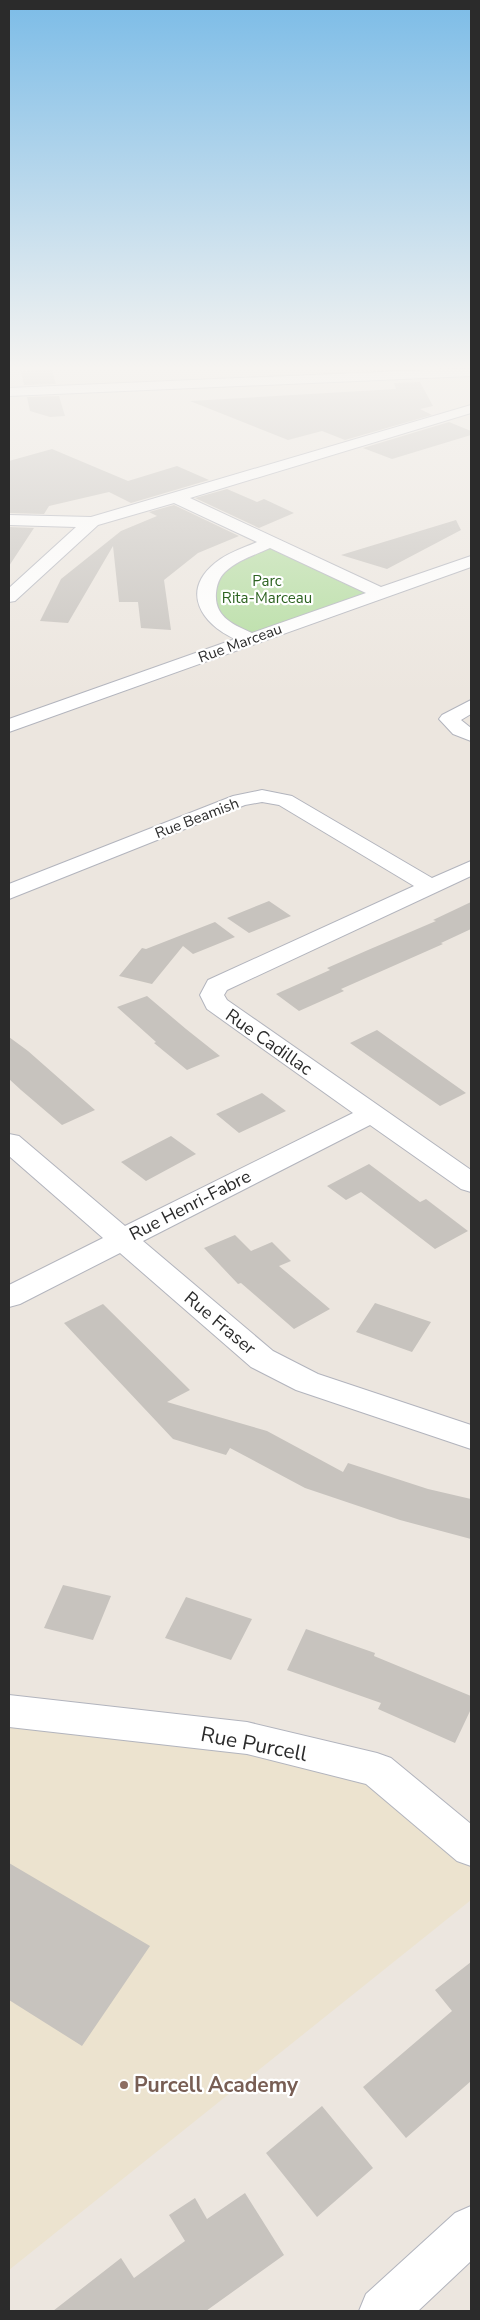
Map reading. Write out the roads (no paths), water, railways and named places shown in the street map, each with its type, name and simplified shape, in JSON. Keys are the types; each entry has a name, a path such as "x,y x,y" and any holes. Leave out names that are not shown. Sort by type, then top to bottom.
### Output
{"street":[{"path":"9,520 62,523 92,522 243,477"},
{"path":"175,498 272,541 380,593"},
{"path":"9,597 92,522"},
{"path":"250,640 217,620 207,604 206,589 211,576 227,562 272,541"},
{"name":"Rue Marceau","path":"9,726 471,560"},
{"path":"471,706 449,719 460,730 471,735"},
{"name":"Rue Beamish","path":"9,892 240,800 262,796 285,800 432,886"},
{"name":"Rue Cadillac","path":"471,868 218,985 212,994 216,1004 471,1182"},
{"name":"Rue Henri-Fabre","path":"9,1297 371,1114"},
{"name":"Rue Fraser","path":"9,1142 262,1359 307,1382 471,1437"},
{"name":"Rue Purcell","path":"9,1711 246,1738 377,1770 471,1848"},
{"path":"383,2311 471,2229"}],"place":[{"name":"Purcell Academy","path":"124,2085"}],"park label":[{"name":"Parc Rita-Marceau","path":"267,590"}]}
